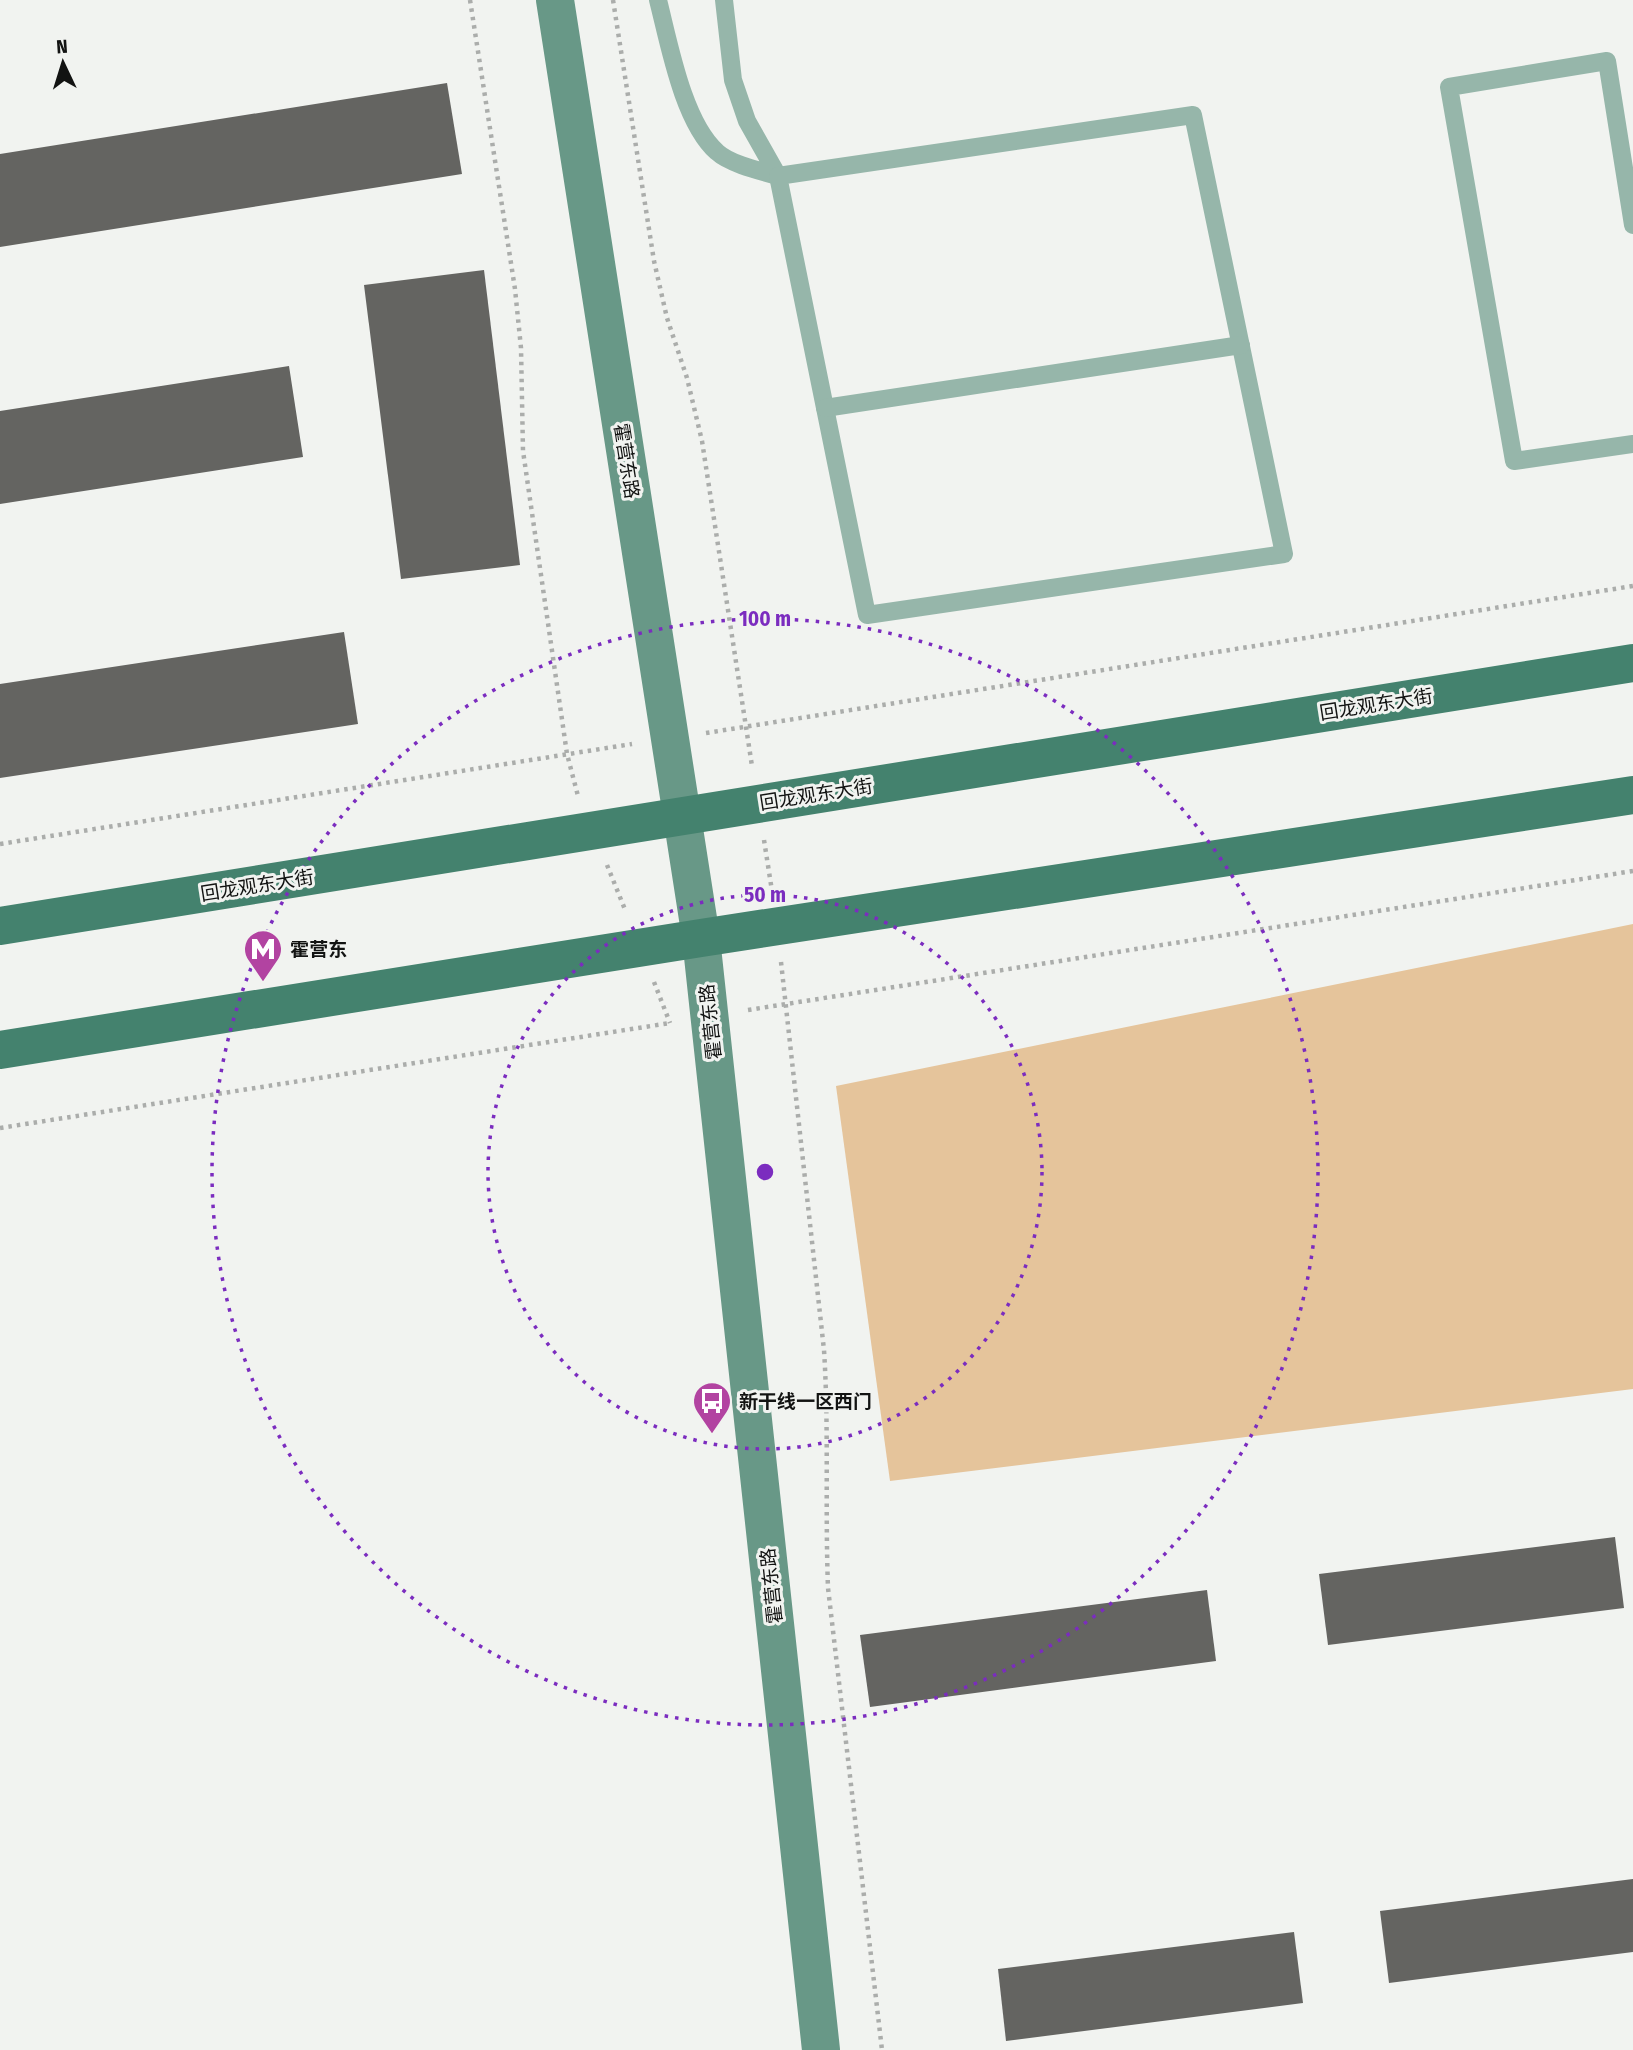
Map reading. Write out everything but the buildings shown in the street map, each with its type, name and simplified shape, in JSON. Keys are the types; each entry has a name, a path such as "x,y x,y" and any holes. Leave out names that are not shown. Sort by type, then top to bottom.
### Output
{"main road":[{"name":"回龙观东大街","path":"0,926 1633,663"},
{"path":"0,1050 701,938 1633,795"}],"street":[{"name":"霍营东路","path":"555,0 701,938 821,2050"}],"lane":[{"path":"658,0 686,101 699,130 718,153 748,167 778,176 1193,115 1284,554 867,615 778,176 747,121 733,80 724,0"},
{"path":"1633,225 1606,61 1449,88 1514,461 1633,444"},
{"path":"825,408 1241,345"}],"path":[{"path":"470,0 515,289 521,348 523,451 567,754 579,796 674,1034"},
{"path":"613,0 654,261 667,318 687,378 702,441 778,927 824,1350 828,1404 828,1588 882,2050"},
{"path":"867,707 1633,586"},
{"path":"0,844 471,769"},
{"path":"911,984 1633,871"},
{"path":"0,1128 518,1046"}],"shaded area":[{"path":"1633,924 1633,1389 890,1481 836,1086"}],"place":[{"name":"霍营东","path":"263,983"},
{"name":"新干线一区西门","path":"712,1435"}]}
